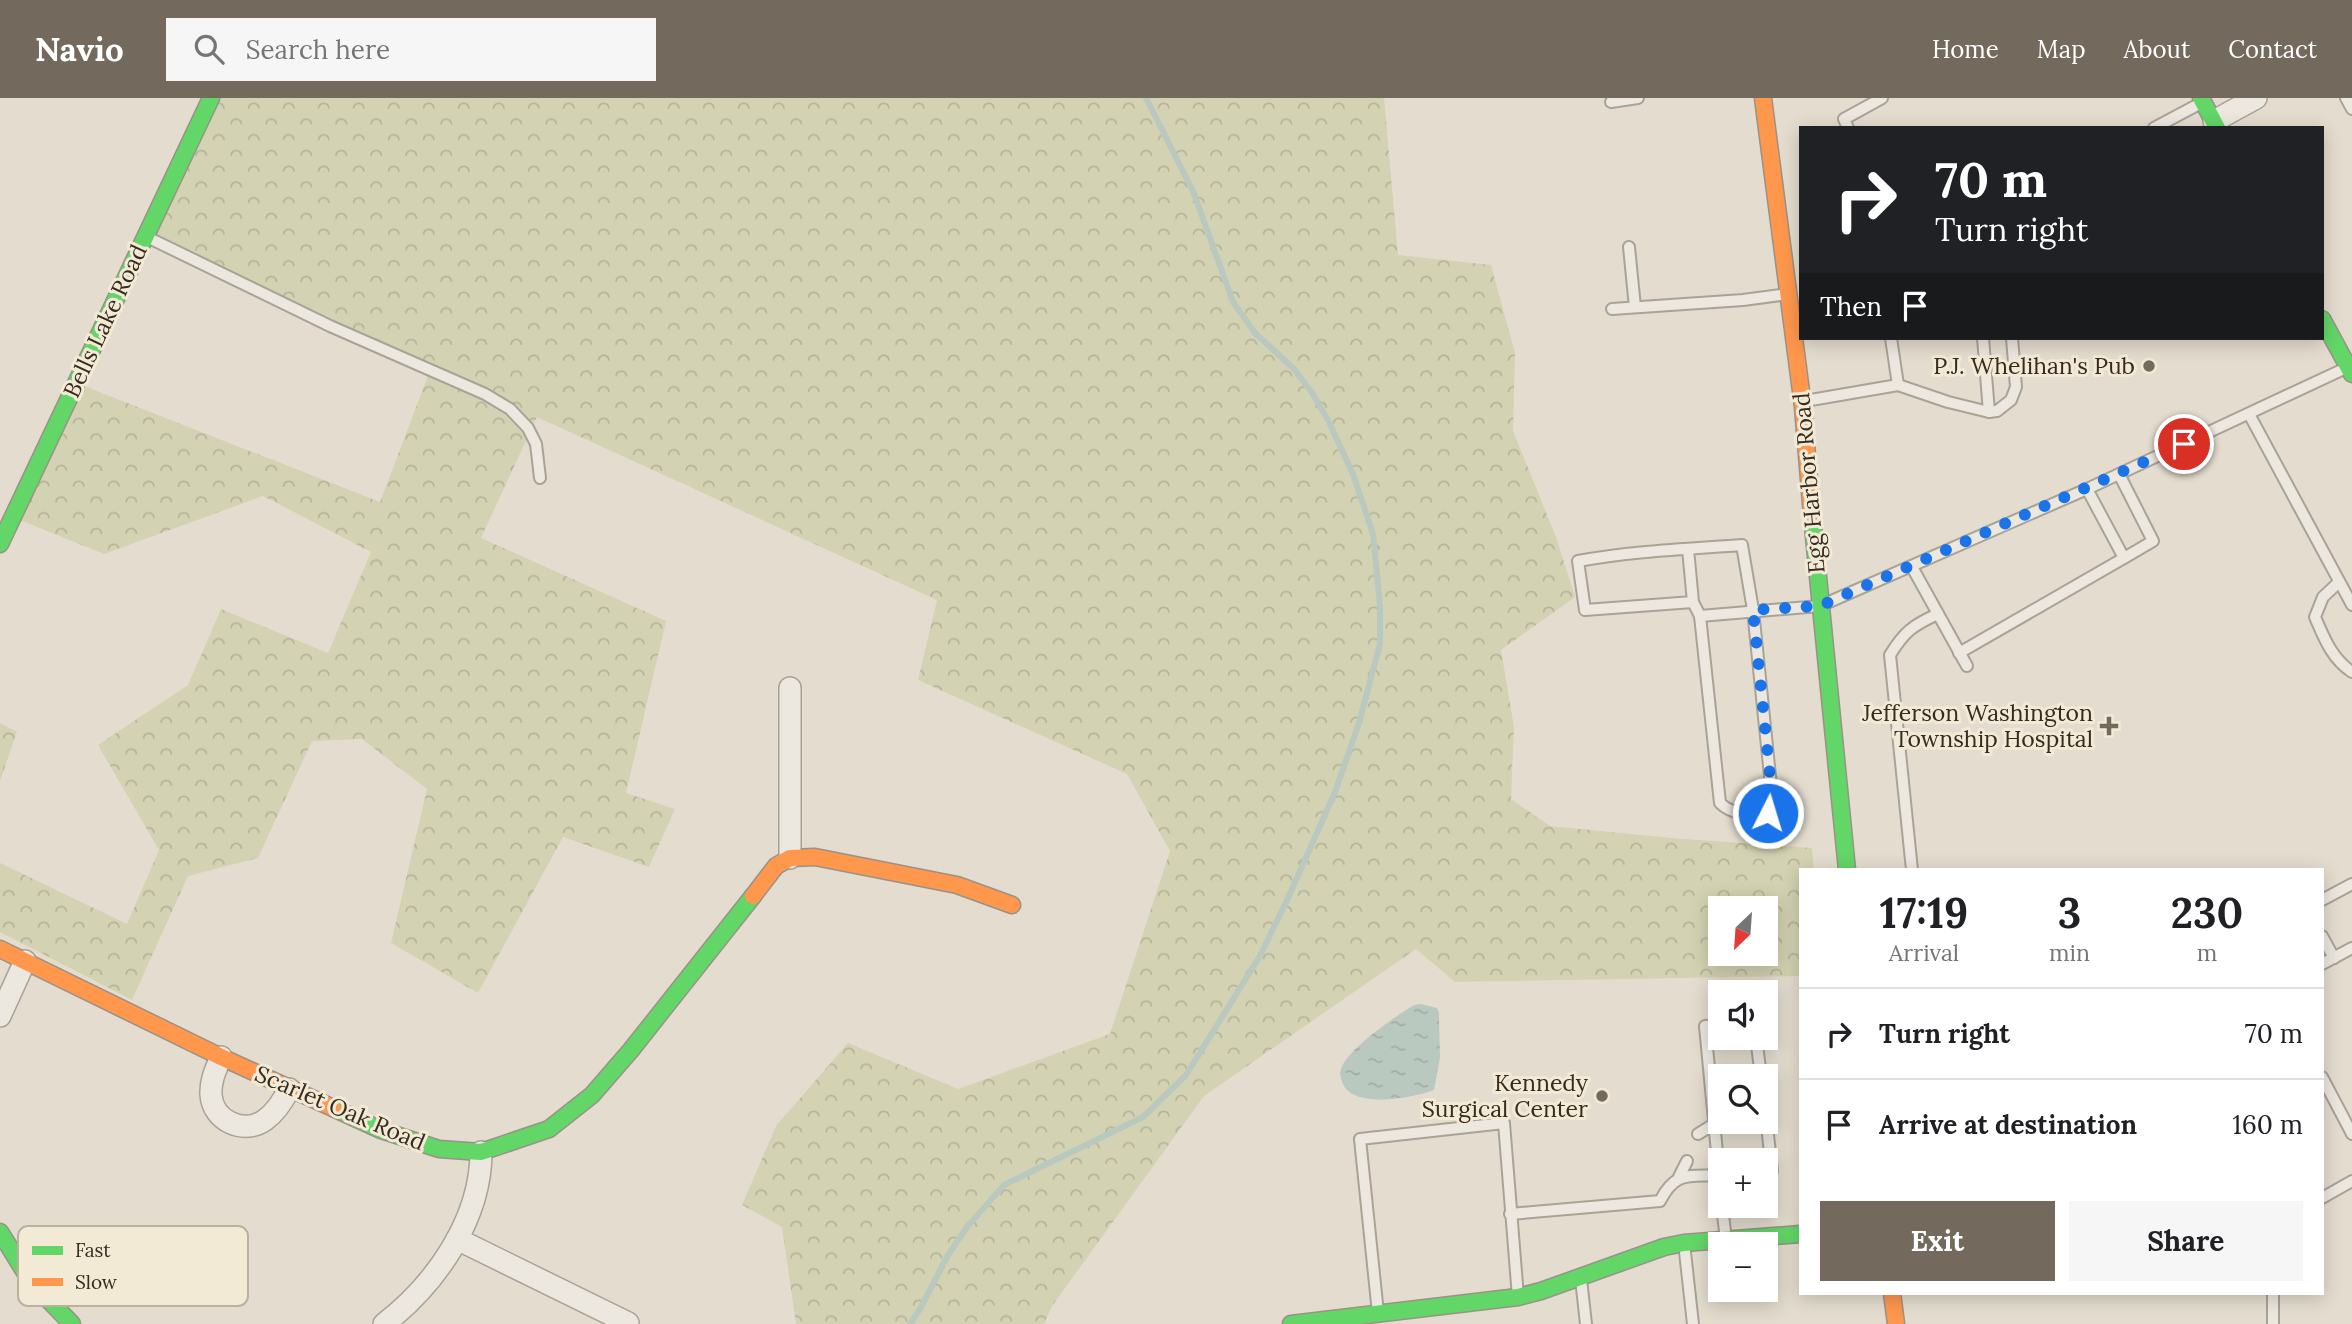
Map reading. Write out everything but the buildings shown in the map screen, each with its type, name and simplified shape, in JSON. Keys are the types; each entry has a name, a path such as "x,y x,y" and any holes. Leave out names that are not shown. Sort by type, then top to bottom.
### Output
{"street":[{"name":"Bells Lake Road","path":"0,544 211,98"},
{"name":"Egg Harbor Road","path":"1763,98 1794,292 1820,606 1847,868"},
{"path":"2202,100 2216,125 2256,98"},
{"path":"2324,323 2350,370"},
{"path":"789,688 790,858 815,857 957,885 1012,905"},
{"name":"Scarlet Oak Road","path":"0,949 289,1089 413,1142 439,1149 481,1152 549,1129 592,1095 707,957 764,880 776,866 790,858"},
{"path":"0,1016 25,961"},
{"path":"221,1057 212,1083 213,1104 220,1116 231,1123 247,1127 265,1120 282,1102 289,1089"},
{"path":"384,1324 415,1298 457,1239 475,1194 481,1171 481,1152"},
{"path":"0,1231 18,1265"},
{"path":"1778,1236 1799,1234"},
{"path":"457,1239 628,1323"},
{"path":"1291,1324 1378,1313 1430,1312 1518,1297 1644,1253 1684,1243 1708,1241"},
{"path":"1892,1295 1896,1324"},
{"path":"54,1306 72,1324"}],"lane":[{"path":"1612,102 1638,98"},
{"path":"1847,126 1844,119 1882,98"},
{"path":"2346,98 2352,109"},
{"path":"2157,126 2202,100"},
{"path":"145,236 330,326 494,399 510,409 528,428 536,444 540,478"},
{"path":"1629,247 1635,307"},
{"path":"1612,309 1743,300 1794,292"},
{"path":"1891,340 1898,385"},
{"path":"1983,340 1990,412"},
{"path":"1802,402 1898,385 1948,402 1990,412 2004,408 2011,400 2016,387 2012,340"},
{"path":"1700,616 1820,606 2350,370"},
{"path":"2249,414 2352,605"},
{"path":"1959,653 2153,541 2119,474"},
{"path":"2087,489 2124,558"},
{"path":"1688,549 1693,603 1700,616 1720,803 1735,812 1760,815 1768,813 1773,805 1753,610 1742,545 1688,549 1605,556 1578,561 1585,610 1693,603"},
{"path":"1912,567 1967,666"},
{"path":"2339,582 2323,597 2315,617 2326,643 2342,665 2352,672"},
{"path":"1912,868 1890,655 1914,625 1938,614"},
{"path":"2324,899 2352,884"},
{"path":"2324,940 2334,958"},
{"path":"2324,963 2352,948"},
{"path":"1708,1026 1705,1026 1708,1064"},
{"path":"2326,1093 2352,1134"},
{"path":"1378,1313 1360,1139 1504,1123 1518,1297"},
{"path":"1698,1134 1708,1128"},
{"path":"1510,1214 1660,1201 1667,1188 1679,1177 1687,1161"},
{"path":"1679,1177 1708,1176"},
{"path":"2324,1197 2352,1181"},
{"path":"1684,1243 1693,1324"},
{"path":"1581,1276 1586,1324"},
{"path":"2273,1295 2273,1324"}],"green space":[{"path":"210,98 1384,98 1398,255 1491,265 1515,353 1513,431 1556,537 1575,597 1501,650 1514,727 1511,799 1550,826 1812,848 1814,868 1799,868 1799,976 1455,982 1416,949 1204,1096 1052,1306 1044,1324 796,1324 782,1227 742,1205 776,1126 848,1043 958,1089 1110,1034 1170,851 1127,774 918,680 937,600 537,417 481,538 666,621 626,793 675,809 649,867 563,837 478,993 391,943 427,789 362,739 312,741 258,858 188,876 132,1000 0,932 0,863 127,924 159,850 98,745 188,685 221,609 328,653 371,552 263,496 104,554 20,520 79,384 380,502 431,368 146,237"},
{"path":"0,723 17,732 0,781"}],"water":[{"path":"1414,1005 1437,1008 1439,1013 1440,1058 1434,1090 1413,1096 1385,1099 1359,1097 1349,1092 1340,1075 1352,1052 1385,1025"}],"waterway":[{"path":"910,1324 948,1255 967,1227 1004,1185 1143,1117 1186,1075 1260,956 1288,898 1335,792 1359,723 1380,644 1380,604 1373,534 1353,474 1311,391 1293,368 1255,333 1233,302 1193,191 1146,98"}],"traffic: fast":[{"path":"0,544 211,98"},
{"path":"2201,98 2216,126"},
{"path":"2324,323 2352,374"},
{"path":"1812,516 1847,868"},
{"path":"333,1108 381,1130 439,1149 481,1152 549,1129 592,1095 753,896"},
{"path":"0,1232 18,1261"},
{"path":"1291,1324 1518,1297 1664,1247 1799,1234"},
{"path":"54,1306 72,1324"}],"traffic: slow":[{"path":"1763,98 1803,407 1812,516"},
{"path":"753,896 776,866 790,858 815,857 957,885 1012,905"},
{"path":"0,949 221,1057 333,1108"},
{"path":"1892,1295 1896,1324"}],"place":[{"name":"P.J. Whelihan's Pub","path":"2149,366"},
{"name":"Jefferson Washington Township Hospital","path":"2109,726"},
{"name":"Kennedy Surgical Center","path":"1602,1096"}],"route":[{"path":"1768,813 1773,805 1753,610 1820,606 2184,444"}]}
